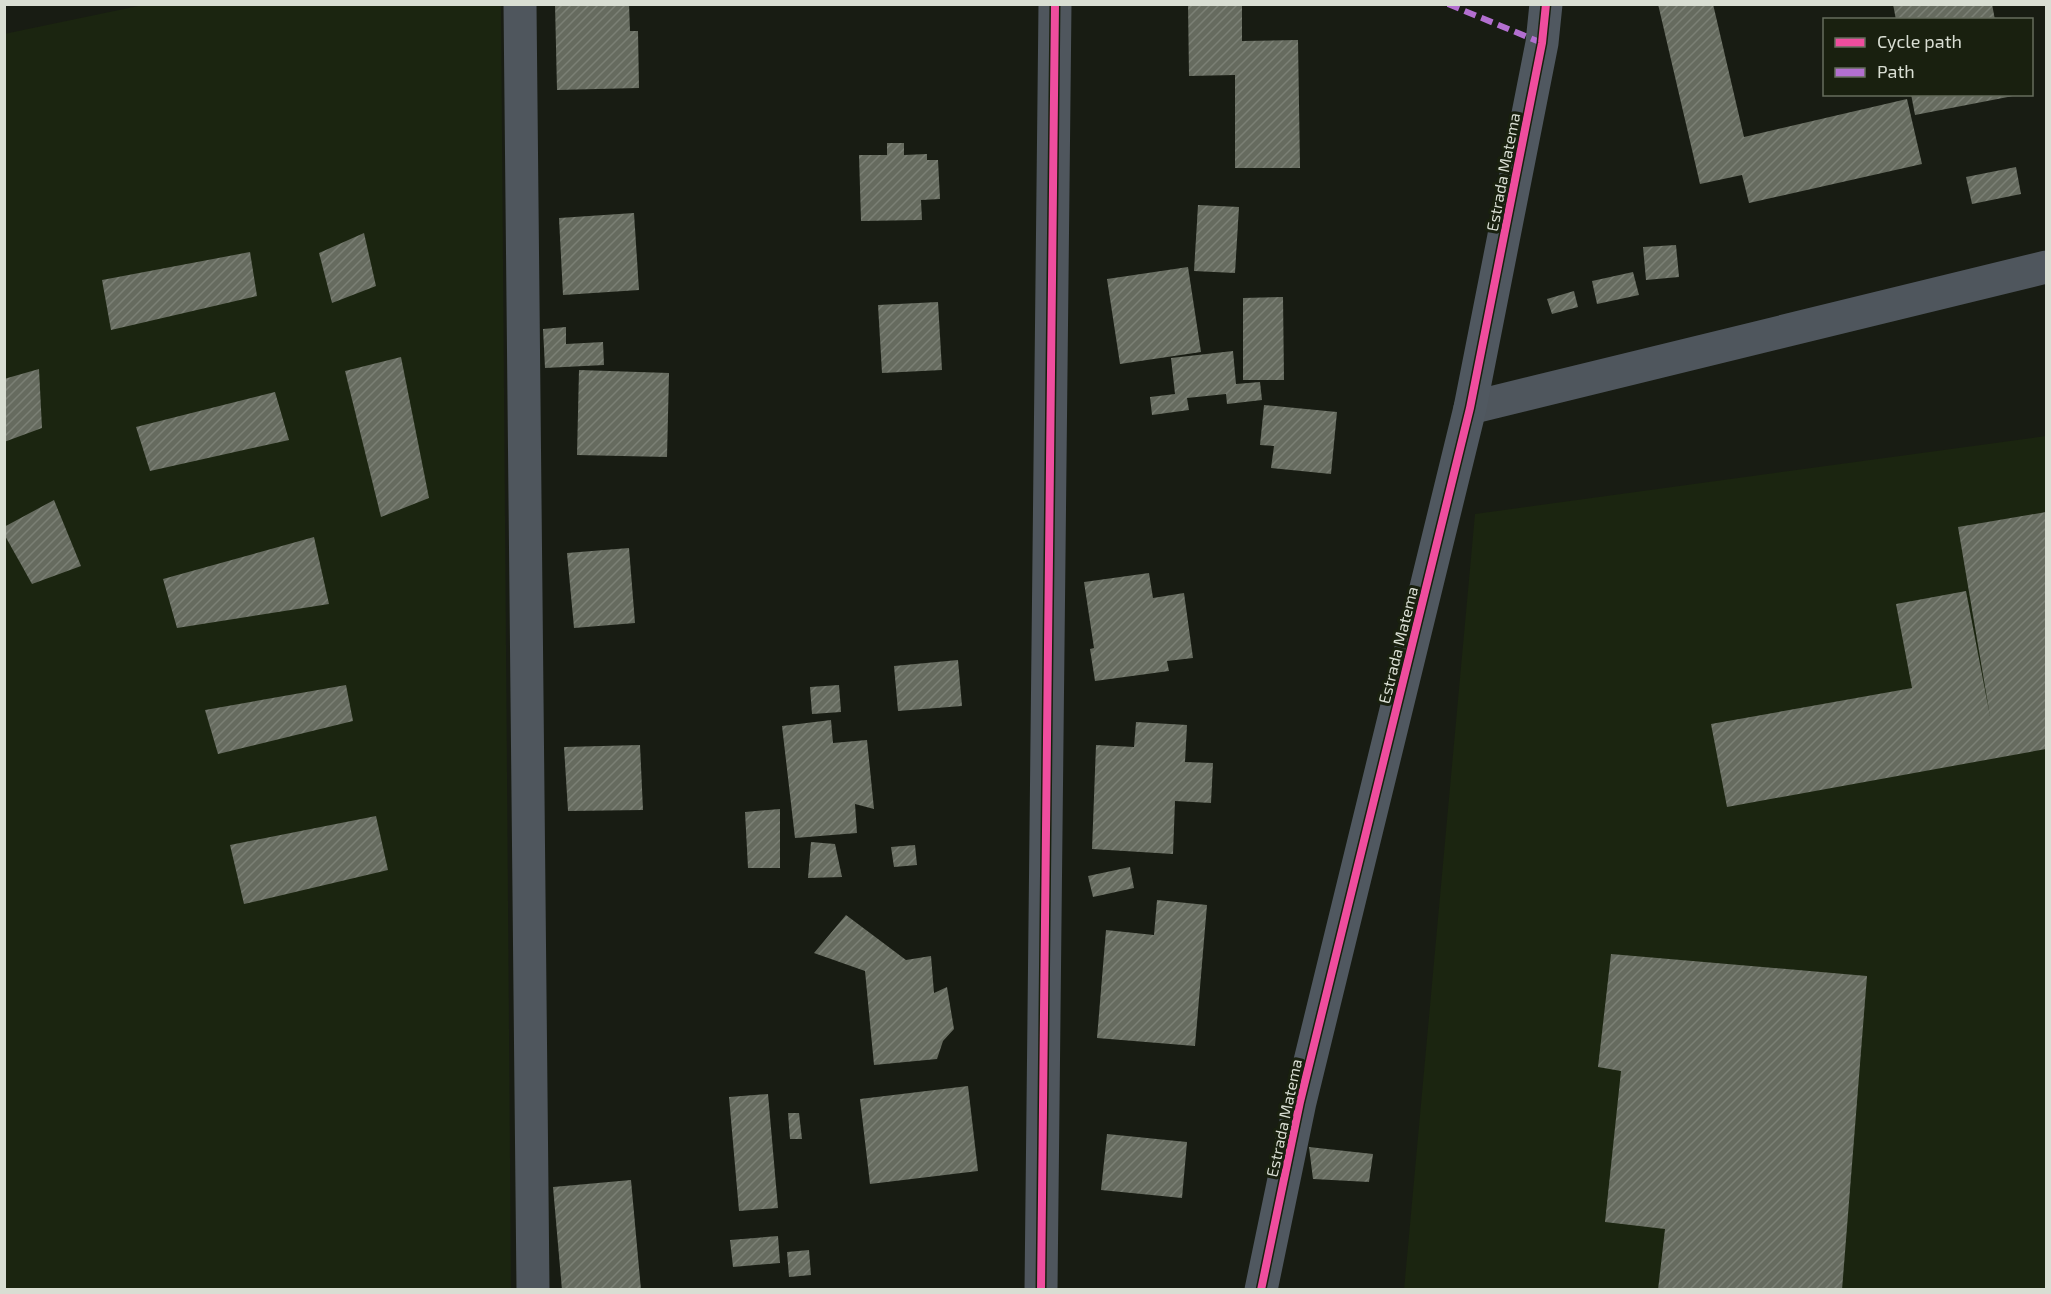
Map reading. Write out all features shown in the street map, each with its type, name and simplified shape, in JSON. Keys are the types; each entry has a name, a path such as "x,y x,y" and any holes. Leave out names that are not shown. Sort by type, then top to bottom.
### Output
{"street":[{"path":"520,4 533,1290"},
{"path":"1041,1290 1055,4"},
{"name":"Estrada Matema","path":"1261,1290 1300,1102 1470,408 1542,43 1546,4"},
{"path":"1470,408 2046,267"}],"shaded area":[{"path":"143,5 501,5 511,1289 5,1289 4,34"},
{"path":"2046,436 2046,1289 1404,1290 1475,514"}],"building":[{"path":"555,4 629,4 630,31 638,31 639,88 557,90"},
{"path":"1188,4 1242,4 1242,41 1298,40 1300,168 1235,168 1235,75 1189,76"},
{"path":"1658,4 1713,4 1744,137 1907,99 1922,164 1749,203 1742,175 1700,184"},
{"path":"1893,4 1992,4 1995,18 1896,18"},
{"path":"1911,96 2013,96 1915,115"},
{"path":"887,143 904,143 904,155 927,154 927,160 938,160 940,199 921,200 922,220 861,221 859,155 887,155"},
{"path":"2016,167 2021,194 1972,204 1966,177"},
{"path":"1198,205 1239,207 1235,273 1194,271"},
{"path":"634,213 639,290 563,295 559,218"},
{"path":"364,233 376,286 332,303 319,253"},
{"path":"1676,245 1679,277 1646,280 1643,247"},
{"path":"250,252 257,296 111,330 102,280"},
{"path":"1188,267 1201,352 1120,364 1107,279"},
{"path":"1633,272 1639,295 1597,304 1592,281"},
{"path":"1574,291 1578,307 1552,314 1547,299"},
{"path":"1283,297 1284,380 1243,380 1243,298"},
{"path":"938,302 942,370 882,373 878,305"},
{"path":"566,327 566,344 603,342 604,365 545,368 543,329"},
{"path":"1233,351 1236,384 1260,382 1262,400 1227,404 1226,394 1187,398 1189,410 1152,415 1150,397 1175,394 1171,358"},
{"path":"401,357 429,498 381,517 345,371"},
{"path":"39,369 42,428 4,442 4,379"},
{"path":"579,370 669,373 667,457 577,455"},
{"path":"275,392 289,440 150,471 136,427"},
{"path":"1264,405 1337,412 1331,474 1271,468 1274,446 1260,445"},
{"path":"54,500 81,566 32,584 4,534 4,527"},
{"path":"2046,512 2046,749 1727,807 1711,724 1912,688 1896,604 1966,591 1990,716 1958,527"},
{"path":"314,537 329,604 177,628 163,579"},
{"path":"629,548 635,623 574,628 567,553"},
{"path":"1149,573 1153,598 1184,593 1193,658 1167,661 1169,671 1095,681 1090,649 1094,648 1084,582"},
{"path":"958,660 962,706 898,711 894,666"},
{"path":"346,685 353,721 218,754 205,710"},
{"path":"839,685 841,712 812,714 810,687"},
{"path":"831,720 833,743 867,740 874,809 855,804 857,833 795,838 782,726"},
{"path":"1136,722 1187,725 1185,762 1213,763 1211,803 1175,801 1173,854 1092,849 1096,745 1134,747"},
{"path":"640,745 643,810 568,811 564,747"},
{"path":"780,809 780,868 748,868 745,812"},
{"path":"376,816 388,870 244,904 230,845"},
{"path":"811,842 835,844 842,877 808,878"},
{"path":"915,845 917,865 894,867 891,847"},
{"path":"1130,867 1134,888 1093,897 1088,876"},
{"path":"1157,900 1207,905 1195,1046 1097,1038 1106,930 1154,935"},
{"path":"846,915 906,960 931,956 934,993 947,987 954,1029 943,1041 937,1059 874,1065 865,971 814,953"},
{"path":"1611,954 1867,976 1842,1290 1658,1290 1665,1229 1605,1222 1621,1071 1598,1067"},
{"path":"968,1086 978,1171 870,1184 860,1099"},
{"path":"768,1094 778,1208 739,1211 729,1097"},
{"path":"788,1113 799,1113 802,1139 790,1139"},
{"path":"1107,1134 1187,1142 1182,1198 1101,1190"},
{"path":"1309,1147 1373,1154 1369,1182 1313,1179"},
{"path":"631,1180 641,1290 562,1290 553,1187"},
{"path":"778,1236 780,1263 733,1267 730,1240"},
{"path":"809,1250 811,1275 789,1277 787,1252"}],"marked path":[{"path":"1448,4 1542,43"}],"cycle path":[{"path":"1041,1290 1055,4"},
{"path":"1261,1290 1300,1102 1470,408 1542,43 1546,4"}]}
